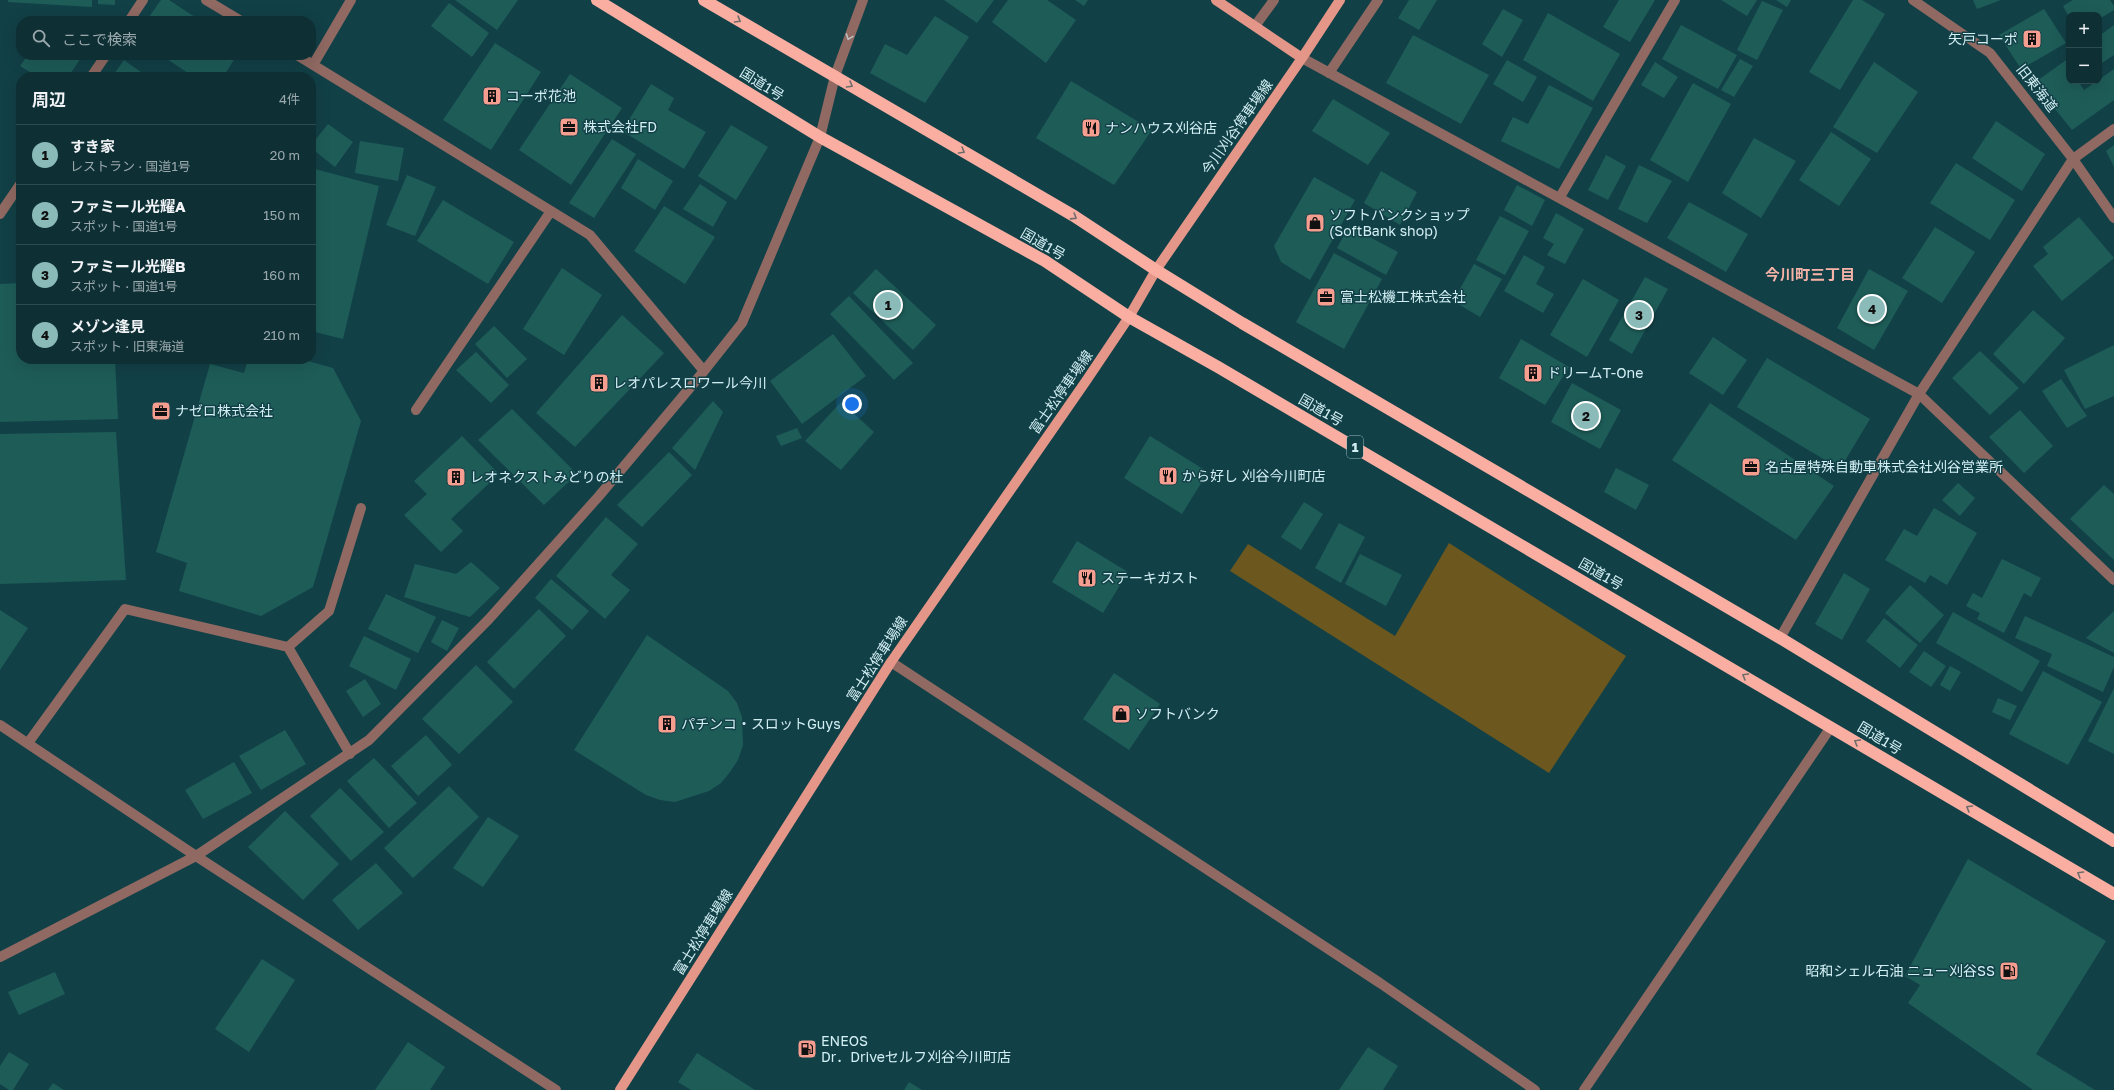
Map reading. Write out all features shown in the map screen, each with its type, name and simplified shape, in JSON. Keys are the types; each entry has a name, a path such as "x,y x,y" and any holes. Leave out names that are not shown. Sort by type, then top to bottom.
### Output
{"highway":[{"name":"国道1号","path":"597,0 820,137 1045,262 1129,317 1831,726 2114,894"},
{"path":"704,0 1074,216 1156,270 1242,323 1780,638 2114,841"}],"main road":[{"path":"1216,0 1302,58"},
{"name":"今川刈谷停車場線","path":"1156,270 1302,58 1340,0"},
{"name":"富士松停車場線","path":"620,1090 891,662 1129,317 1156,270"}],"street":[{"path":"132,16 142,0"},
{"path":"206,0 233,16"},
{"path":"313,65 352,0"},
{"path":"0,957 196,856 350,754 370,740 489,619 599,496 704,371 742,323 820,137 835,76 863,0"},
{"path":"1255,26 1274,0"},
{"path":"1329,73 1378,0"},
{"path":"1560,197 1675,0"},
{"name":"旧東海道","path":"1913,0 1990,53 2073,159 2114,218"},
{"path":"1302,58 1560,197 1919,394 2114,580"},
{"path":"94,72 103,60"},
{"path":"305,60 590,235 704,371"},
{"path":"1780,638 1919,394 2073,159 2114,129"},
{"path":"0,214 16,190"},
{"path":"416,410 551,211"},
{"path":"288,647 329,611 361,508"},
{"path":"28,743 125,609 288,647 350,754"},
{"path":"891,662 1380,983 1535,1090"},
{"path":"0,725 196,856 556,1090"},
{"path":"1584,1090 1831,726"}],"shaded area":[{"path":"1449,543 1626,656 1549,773 1230,571 1248,544 1395,636"}],"building":[{"path":"8,0 92,0 92,7 8,2"},
{"path":"98,0 115,0 115,5 98,4"},
{"path":"161,0 169,0 193,16 150,16"},
{"path":"455,0 518,0 497,30"},
{"path":"944,0 994,0 977,23"},
{"path":"1008,0 1047,0 1076,20 1046,63 992,22"},
{"path":"1075,0 1088,0 1084,6"},
{"path":"1409,0 1437,0 1419,30 1398,18"},
{"path":"1619,0 1655,0 1630,42 1603,27"},
{"path":"1721,0 1757,0 1747,16"},
{"path":"1776,0 1791,0 1787,7"},
{"path":"1853,0 1862,0 1885,14 1840,90 1809,72"},
{"path":"1973,0 2001,0 1977,9"},
{"path":"2073,0 2110,0 2114,6 2114,10 2102,17 2102,12 2066,12 2063,6"},
{"path":"1762,1 1783,10 1757,60 1737,50"},
{"path":"449,3 489,33 472,57 431,26"},
{"path":"1503,9 1523,20 1502,57 1482,44"},
{"name":"矢戸コーポ","path":"2044,9 2066,43 2021,69 1999,35"},
{"path":"1548,13 1620,54 1593,101 1523,60"},
{"path":"935,16 969,37 925,103 870,73 885,44 907,55"},
{"path":"1681,25 1737,55 1718,89 1662,59"},
{"path":"2114,25 2114,55 2102,63 2102,48 2102,34"},
{"path":"1413,35 1489,75 1461,124 1386,83"},
{"name":"コーポ花池","path":"495,43 541,72 491,150 443,120"},
{"path":"1740,59 1753,66 1734,97 1721,90"},
{"path":"24,60 80,60 71,72 30,72 20,66"},
{"path":"124,60 141,72 116,72"},
{"path":"168,60 234,60 226,72 186,72"},
{"path":"1507,60 1537,77 1523,102 1493,84"},
{"path":"2066,60 2066,84 2080,84 2084,90 2093,84 2102,84 2102,77 2114,69 2114,100 2072,130 2034,83"},
{"path":"1655,62 1678,77 1664,98 1641,85"},
{"path":"1874,62 1918,92 1877,153 1833,127"},
{"path":"570,74 622,108 571,185 519,150"},
{"path":"1071,81 1152,130 1114,185 1036,138"},
{"path":"1693,83 1731,104 1688,182 1650,160"},
{"path":"651,84 674,98 668,110 706,132 684,169 622,131"},
{"path":"1549,85 1593,108 1559,169 1501,141 1513,117 1528,124"},
{"path":"1333,99 1390,133 1368,165 1312,131"},
{"path":"1996,121 2045,154 2022,191 1972,158"},
{"path":"328,124 353,142 335,167 316,152 316,139"},
{"path":"731,125 768,147 736,200 698,176"},
{"path":"1831,132 1871,159 1839,206 1799,180"},
{"path":"1754,138 1796,161 1761,218 1722,193"},
{"path":"612,139 636,154 594,218 569,203"},
{"path":"360,141 404,148 398,181 355,173"},
{"path":"2114,145 2114,167 2106,151"},
{"path":"1606,155 1626,166 1608,200 1588,190"},
{"path":"638,159 673,181 655,210 621,188"},
{"path":"1956,163 2015,200 1990,240 1930,203"},
{"path":"1639,165 1672,181 1647,223 1618,209"},
{"path":"316,169 379,186 343,339 316,332"},
{"path":"1381,171 1417,192 1400,225 1364,203"},
{"path":"407,175 436,187 415,236 386,225"},
{"name":"ソフトバンクショップ (SoftBank shop)","path":"1314,177 1355,200 1310,280 1281,262 1274,246"},
{"path":"700,184 727,202 713,227 683,209"},
{"path":"1517,185 1545,200 1532,226 1504,210"},
{"path":"443,200 514,242 488,284 417,241"},
{"path":"1689,202 1748,234 1726,272 1667,238"},
{"path":"664,206 715,237 685,284 634,251"},
{"path":"1556,213 1584,229 1565,264 1547,255 1554,244 1543,238"},
{"path":"1500,216 1529,231 1505,275 1476,260"},
{"path":"2079,217 2114,258 2062,301 2033,266 2048,254 2043,247"},
{"path":"1349,226 1398,252 1386,275 1337,248"},
{"path":"1935,227 1975,252 1942,303 1902,278"},
{"path":"1334,253 1382,279 1344,349 1296,322"},
{"path":"1524,255 1545,267 1536,284 1554,294 1543,313 1504,291"},
{"path":"1474,264 1502,279 1480,317 1453,301"},
{"path":"562,268 602,295 564,355 523,329"},
{"path":"876,269 936,325 913,350 853,293"},
{"path":"1869,269 1908,291 1874,350 1837,328"},
{"path":"1645,277 1668,289 1632,354 1609,340"},
{"path":"1583,279 1619,300 1587,357 1550,335"},
{"path":"16,283 16,364 115,364 118,419 0,422 0,284"},
{"path":"849,296 913,363 894,380 830,314"},
{"path":"2033,310 2065,338 2024,384 1993,354"},
{"name":"レオパレスロワール今川","path":"622,315 664,353 575,447 536,413"},
{"path":"494,326 527,359 507,378 475,344"},
{"path":"833,334 866,376 802,424 770,381"},
{"path":"1713,337 1747,360 1723,395 1689,373"},
{"name":"ドリームT-One","path":"1521,339 1569,367 1545,405 1499,378"},
{"path":"2114,345 2114,396 2085,409 2064,370"},
{"path":"1980,351 2019,388 1990,415 1952,378"},
{"path":"476,352 509,385 491,403 456,370"},
{"path":"1767,358 1870,419 1840,469 1737,407"},
{"path":"316,363 333,368 361,421 313,587 261,616 179,591 187,563 156,552 210,364 244,373 247,364"},
{"path":"2061,379 2087,416 2067,428 2042,391"},
{"path":"1572,383 1621,410 1600,449 1551,422"},
{"path":"713,401 723,412 695,470 672,448"},
{"path":"841,402 874,432 841,470 805,441"},
{"path":"1710,403 1834,486 1796,540 1672,460"},
{"path":"512,409 577,474 544,505 478,440"},
{"path":"2020,410 2053,446 2024,473 1989,437"},
{"path":"797,428 802,438 781,446 776,436"},
{"path":"116,432 126,580 0,584 0,434"},
{"name":"レオネクストみどりの杜","path":"462,436 499,474 451,519 463,531 441,552 404,515 427,494 414,481"},
{"path":"1150,436 1208,472 1182,514 1124,478"},
{"path":"669,452 692,475 642,527 617,505"},
{"path":"1616,468 1649,485 1636,510 1604,492"},
{"path":"1958,483 1975,498 1960,516 1942,500"},
{"path":"2104,485 2114,494 2114,560 2070,519"},
{"path":"1304,502 1323,514 1301,550 1281,537"},
{"path":"1934,508 1977,533 1947,585 1930,575 1925,583 1885,560 1904,529 1917,536"},
{"path":"606,517 638,544 611,575 630,590 605,619 556,576"},
{"path":"1339,523 1365,537 1341,583 1315,568"},
{"path":"1077,541 1128,572 1103,613 1052,582"},
{"path":"1360,554 1402,575 1386,606 1345,584"},
{"path":"2002,559 2041,578 2031,597 2024,593 2004,633 1977,619 1980,613 1966,606 1973,593 1982,598"},
{"path":"471,562 500,588 470,617 404,597 415,564 456,574"},
{"path":"1844,573 1870,589 1842,640 1815,624"},
{"path":"551,579 589,611 572,630 535,598"},
{"path":"1910,585 1944,615 1920,643 1885,613"},
{"path":"386,594 436,617 418,653 368,629"},
{"path":"539,609 566,636 514,689 487,662"},
{"path":"0,610 28,628 0,670"},
{"path":"2114,611 2114,653 2086,638"},
{"path":"1953,612 2040,661 2022,692 1936,643"},
{"path":"2025,616 2114,657 2114,667 2103,692 2047,666 2052,654 2015,638"},
{"path":"1884,618 1918,645 1900,668 1866,641"},
{"path":"442,620 459,628 447,651 431,642"},
{"name":"パチンコ・スロットGuys","path":"647,635 728,691 737,703 742,717 743,745 738,760 730,772 721,783 709,791 675,802 660,800 646,795 574,750"},
{"path":"364,636 411,659 396,690 349,666"},
{"path":"1924,651 1946,666 1931,687 1909,672"},
{"path":"476,665 513,702 459,754 422,719"},
{"path":"1950,666 1961,672 1950,691 1940,685"},
{"path":"2043,671 2102,702 2068,765 2009,734"},
{"path":"1114,673 1160,704 1129,750 1083,719"},
{"path":"365,679 381,704 363,717 346,691"},
{"path":"2114,688 2114,754 2088,741"},
{"path":"1998,698 2017,706 2010,720 1992,712"},
{"path":"285,730 306,764 261,790 239,756"},
{"path":"426,735 452,765 418,796 391,766"},
{"path":"374,758 417,803 389,828 347,781"},
{"path":"234,762 252,793 203,819 185,790"},
{"path":"449,786 479,817 413,878 384,848"},
{"path":"340,788 384,832 351,861 310,816"},
{"path":"285,811 339,864 303,900 248,847"},
{"path":"488,817 519,836 483,887 453,868"},
{"path":"1968,859 2106,941 2036,1054 2095,1090 2033,1090 1908,1003 1920,985 1905,976"},
{"path":"376,863 403,893 358,930 332,900"},
{"path":"262,959 295,980 249,1052 215,1029"},
{"path":"55,972 65,994 19,1015 8,992"},
{"path":"408,1042 445,1067 430,1090 375,1090"},
{"path":"1368,1047 1398,1066 1383,1090 1339,1090"},
{"path":"9,1052 29,1064 13,1090 9,1090 0,1084 0,1066"},
{"path":"697,1053 755,1090 691,1090 678,1082"},
{"path":"909,1082 922,1090 904,1090"},
{"path":"53,1083 64,1090 48,1090"}],"place":[{"name":"矢戸コーポ","path":"2032,39"},
{"name":"コーポ花池","path":"492,96"},
{"name":"株式会社FD","path":"569,127"},
{"name":"ナンハウス刈谷店","path":"1091,128"},
{"name":"ソフトバンクショップ (SoftBank shop)","path":"1315,223"},
{"name":"富士松機工株式会社","path":"1326,297"},
{"name":"すき家","path":"888,305"},
{"name":"メゾン逢見","path":"1872,309"},
{"name":"ファミール光耀B","path":"1639,315"},
{"name":"ドリームT-One","path":"1533,373"},
{"name":"レオパレスロワール今川","path":"599,383"},
{"name":"ナゼロ株式会社","path":"161,411"},
{"name":"ファミール光耀A","path":"1586,416"},
{"name":"名古屋特殊自動車株式会社刈谷営業所","path":"1751,467"},
{"name":"から好し 刈谷今川町店","path":"1168,476"},
{"name":"レオネクストみどりの杜","path":"456,477"},
{"name":"ステーキガスト","path":"1087,578"},
{"name":"ソフトバンク","path":"1121,714"},
{"name":"パチンコ・スロットGuys","path":"667,724"},
{"name":"昭和シェル石油 ニュー刈谷SS","path":"2009,971"},
{"name":"ENEOS Dr．Driveセルフ刈谷今川町店","path":"807,1049"}],"district":[{"name":"今川町三丁目","path":"1810,275"}]}
